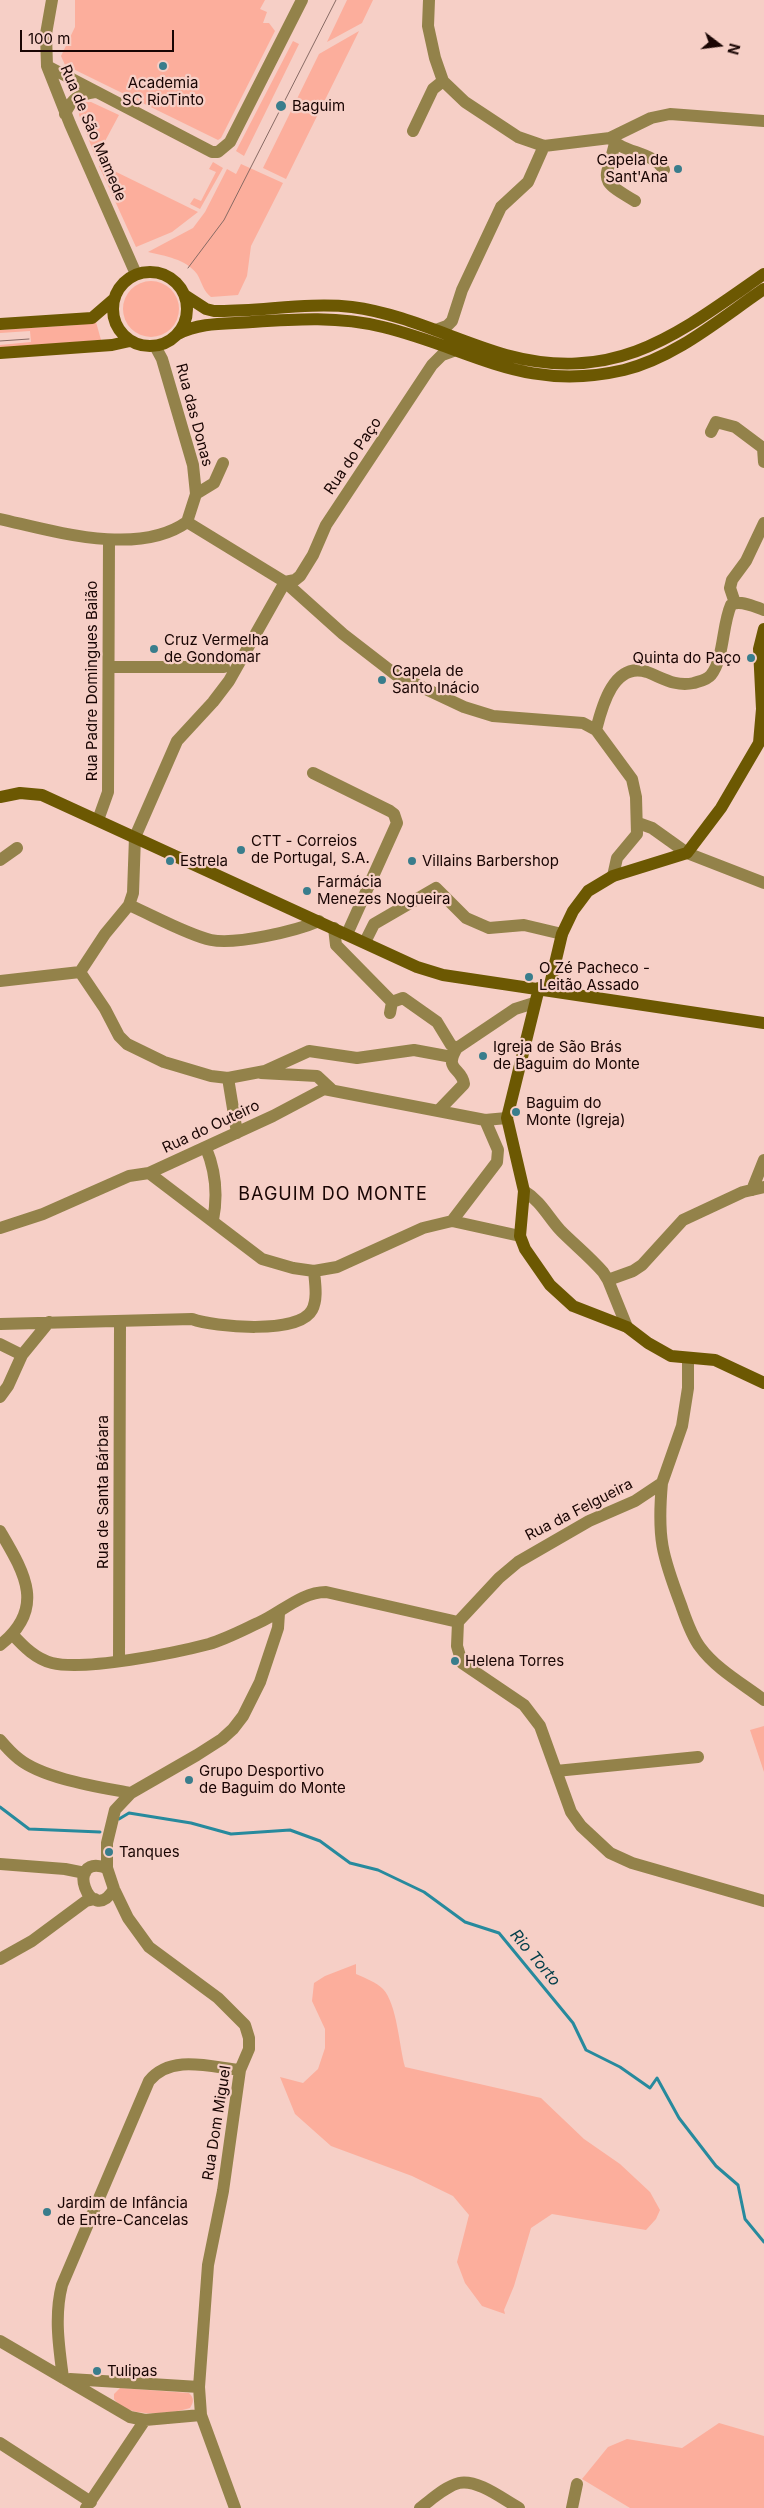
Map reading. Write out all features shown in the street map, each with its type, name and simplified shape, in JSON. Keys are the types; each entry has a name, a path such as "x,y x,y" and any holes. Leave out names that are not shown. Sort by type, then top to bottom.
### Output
{"main road":[{"path":"178,334 186,319 188,308 186,296 180,286 166,275 148,271 136,274 122,284 114,299 112,311 115,322 121,333 130,341 146,346 155,346 168,342 178,334 196,326 305,318 333,319 384,327 503,368 554,377 603,374 626,369 670,352 764,289"},
{"path":"186,296 206,309 214,311 303,306 352,308 401,318 489,350 522,359 563,364 601,360 634,352 671,337 764,274"},
{"path":"0,324 92,318 114,299"},
{"path":"0,353 112,345 130,341"},
{"path":"764,629 758,649 762,709 759,743 721,808 687,853 613,876 588,891 573,911 562,934 544,989 534,1003 507,1118 524,1191 520,1236 525,1249 550,1285 565,1301 584,1312 627,1327 665,1353 688,1358 715,1360 764,1383"},
{"path":"0,796 20,793 42,795 417,967 443,975 764,1023"}],"street":[{"name":"Rua de São Mamede","path":"52,0 46,34 47,66 136,274"},
{"path":"47,66 212,152 218,152 230,142 302,0"},
{"path":"429,0 428,26 435,58 443,81 465,102 518,137 544,146 612,140 651,118 670,114 764,121"},
{"path":"413,130 433,89 443,81"},
{"path":"66,114 71,102 78,95 95,92"},
{"path":"612,140 651,157 659,162 664,170"},
{"path":"612,140 605,177 607,183 635,201"},
{"path":"436,330 447,326 452,321 462,290 501,207 528,182 544,146"},
{"name":"Rua das Donas","path":"155,346 162,359 192,465 196,494 186,522"},
{"name":"Rua do Paço","path":"285,582 295,580 300,576 313,555 331,518 432,365 442,355 453,351"},
{"path":"711,432 716,422 735,428 763,448 764,462"},
{"path":"196,494 214,483 223,463"},
{"path":"0,519 109,540 172,532 186,522 285,582 343,634 396,675 431,693 464,707 493,716 583,723 596,730 632,779 636,797 637,834 617,858 613,876"},
{"path":"734,603 730,588 732,580 746,561 764,523"},
{"name":"Rua Padre Domingues Baião","path":"98,820 108,792 109,540"},
{"path":"80,972 105,934 129,905 133,893 135,837 177,740 213,702 229,681 285,582"},
{"path":"596,730 601,707 622,673 631,669 645,671 670,682 687,684 703,681 712,674 720,652 728,610 734,603"},
{"path":"734,603 764,610"},
{"path":"109,667 224,667"},
{"path":"312,774 390,811 396,818 396,823 348,934"},
{"path":"638,823 652,828 687,853 764,883"},
{"path":"0,860 17,848"},
{"path":"365,942 374,924 436,888 466,918 488,928 524,925 562,934"},
{"path":"129,905 209,940 228,942 303,928 319,921"},
{"path":"334,928 336,946 391,1008 403,998 441,1026 454,1053 452,1066 464,1080 464,1084 438,1110"},
{"path":"0,981 80,972"},
{"path":"80,972 105,1010 119,1036 127,1044 164,1062 211,1076 228,1078 257,1072 309,1051 357,1058 414,1050 454,1053 515,1009 534,1003"},
{"path":"257,1072 317,1076 331,1089 485,1120 507,1118"},
{"path":"228,1078 237,1133"},
{"name":"Rua do Outeiro","path":"0,1228 44,1214 129,1176 149,1173 206,1148 324,1089 331,1089"},
{"path":"452,1221 497,1162 498,1150 485,1120"},
{"path":"206,1148 212,1163 216,1187 216,1205 212,1220"},
{"path":"608,1280 633,1271 642,1265 683,1220 743,1192 758,1189 764,1160"},
{"path":"149,1173 262,1259 294,1268 314,1271 337,1267 423,1228 452,1221 520,1236"},
{"path":"524,1191 539,1201 561,1230 593,1261 608,1280 627,1327"},
{"path":"0,1324 192,1319 208,1325 267,1326 294,1323 308,1315 312,1309 315,1290 314,1271"},
{"path":"0,1397 8,1386 22,1355 49,1322"},
{"name":"Rua de Santa Bárbara","path":"119,1661 120,1322"},
{"path":"0,1344 22,1355"},
{"path":"688,1358 688,1388 684,1418 662,1484 659,1526 661,1546 668,1574 692,1633 700,1647 718,1664 764,1700"},
{"name":"Rua da Felgueira","path":"458,1622 499,1578 518,1562 588,1521 635,1501 662,1484"},
{"path":"0,1531 22,1569 28,1586 24,1616 13,1634 0,1645"},
{"path":"13,1634 33,1654 51,1663 66,1665 119,1661 211,1643 279,1613 309,1594 326,1592 458,1622 457,1646 462,1663 524,1705 533,1714 540,1726 571,1812 581,1826 610,1853 641,1865 764,1900"},
{"path":"0,1959 32,1941 86,1901 108,1896 114,1889 107,1868 106,1843 113,1816 120,1804 131,1793 222,1740 233,1729 243,1716 260,1682 278,1628 279,1613"},
{"path":"0,1740 20,1760 40,1770 85,1784 131,1793"},
{"path":"556,1771 698,1757"},
{"path":"0,1864 65,1869 84,1873 92,1867 107,1868"},
{"path":"84,1873 83,1889 94,1899"},
{"name":"Rua Dom Miguel","path":"114,1889 128,1918 149,1947 218,1998 245,2025 249,2038 249,2049 240,2070 223,2192 208,2265 199,2387 201,2415"},
{"path":"62,2378 57,2326 57,2302 62,2285 149,2081 156,2072 166,2067 182,2064 240,2070"},
{"path":"0,2341 130,2418 144,2420 201,2415 235,2508"},
{"path":"62,2378 112,2384 199,2387"},
{"path":"105,2403 112,2384"},
{"path":"0,2443 89,2505 144,2420"},
{"path":"420,2508 453,2485 461,2483 481,2488 519,2508"},
{"path":"572,2508 577,2484"}],"shaded area":[{"name":"Academia SC RioTinto","path":"75,0 265,0 260,9 267,12 263,23 269,23 275,31 221,138 218,140 65,65 61,56 75,27"},
{"path":"347,0 373,0 362,23 327,42"},
{"path":"359,31 286,179 263,168 319,54"},
{"path":"293,41 299,44 244,156 236,151"},
{"path":"84,102 91,102 119,115 96,158 79,115 79,106"},
{"path":"213,162 223,168 200,209 190,204 194,198 201,201 216,172 209,169"},
{"path":"241,164 283,183 251,246 247,276 238,295 211,297 204,289 197,274 187,265 175,259 148,252 193,228 205,212 227,169 236,174"},
{"path":"102,165 198,212 172,232 136,247 99,166"},
{"path":"151,281 162,283 171,289 177,298 179,309 177,320 171,329 162,335 151,337 140,335 131,329 125,320 123,309 125,298 131,289 140,283"},
{"path":"96,322 101,340 0,348 0,345 31,342 30,331 0,333 0,330"},
{"path":"764,1726 764,1772 750,1730"},
{"path":"356,1964 356,1974 370,1980 383,1989 392,2004 405,2067 541,2098 584,2139 620,2164 650,2192 660,2210 656,2219 646,2230 552,2214 531,2228 514,2286 504,2310 505,2314 482,2306 465,2283 457,2262 469,2215 453,2196 412,2176 331,2146 295,2114 280,2077 303,2083 318,2069 325,2048 325,2029 312,2001 314,1983 325,1976"},
{"path":"120,2388 189,2393 193,2398 193,2402 190,2408 172,2412 139,2412 129,2410 114,2399 114,2394"},
{"path":"719,2423 764,2436 764,2508 630,2508 582,2479 608,2447 627,2439 682,2448"}],"waterway":[{"name":"Rio Torto","path":"0,1807 29,1829 100,1832"},
{"name":"Rio Torto","path":"119,1819 129,1813 191,1823 231,1834 290,1830 320,1841 350,1863 378,1870 424,1892 465,1922 499,1933 573,2023 586,2050 620,2067 650,2088 657,2078 679,2118 716,2166 738,2185 745,2219 764,2242"}],"tram line":[{"path":"188,268 224,220 336,0"},
{"path":"0,341 29,339"}],"place":[{"name":"Academia SC RioTinto","path":"163,66"},
{"name":"Baguim","path":"281,106"},
{"name":"Capela de Sant'Ana","path":"678,169"},
{"name":"Cruz Vermelha de Gondomar","path":"154,649"},
{"name":"Quinta do Paço","path":"751,658"},
{"name":"Capela de Santo Inácio","path":"382,680"},
{"name":"CTT - Correios de Portugal, S.A.","path":"241,850"},
{"name":"Estrela","path":"170,861"},
{"name":"Villains Barbershop","path":"412,861"},
{"name":"Farmácia Menezes Nogueira","path":"307,891"},
{"name":"O Zé Pacheco - Leitão Assado","path":"529,977"},
{"name":"Igreja de São Brás de Baguim do Monte","path":"483,1056"},
{"name":"Baguim do Monte (Igreja)","path":"516,1112"},
{"name":"Helena Torres","path":"455,1661"},
{"name":"Grupo Desportivo de Baguim do Monte","path":"189,1780"},
{"name":"Tanques","path":"109,1852"},
{"name":"Jardim de Infância de Entre-Cancelas","path":"47,2212"},
{"name":"Tulipas","path":"97,2371"}],"district":[{"name":"BAGUIM DO MONTE","path":"333,1195"}]}
